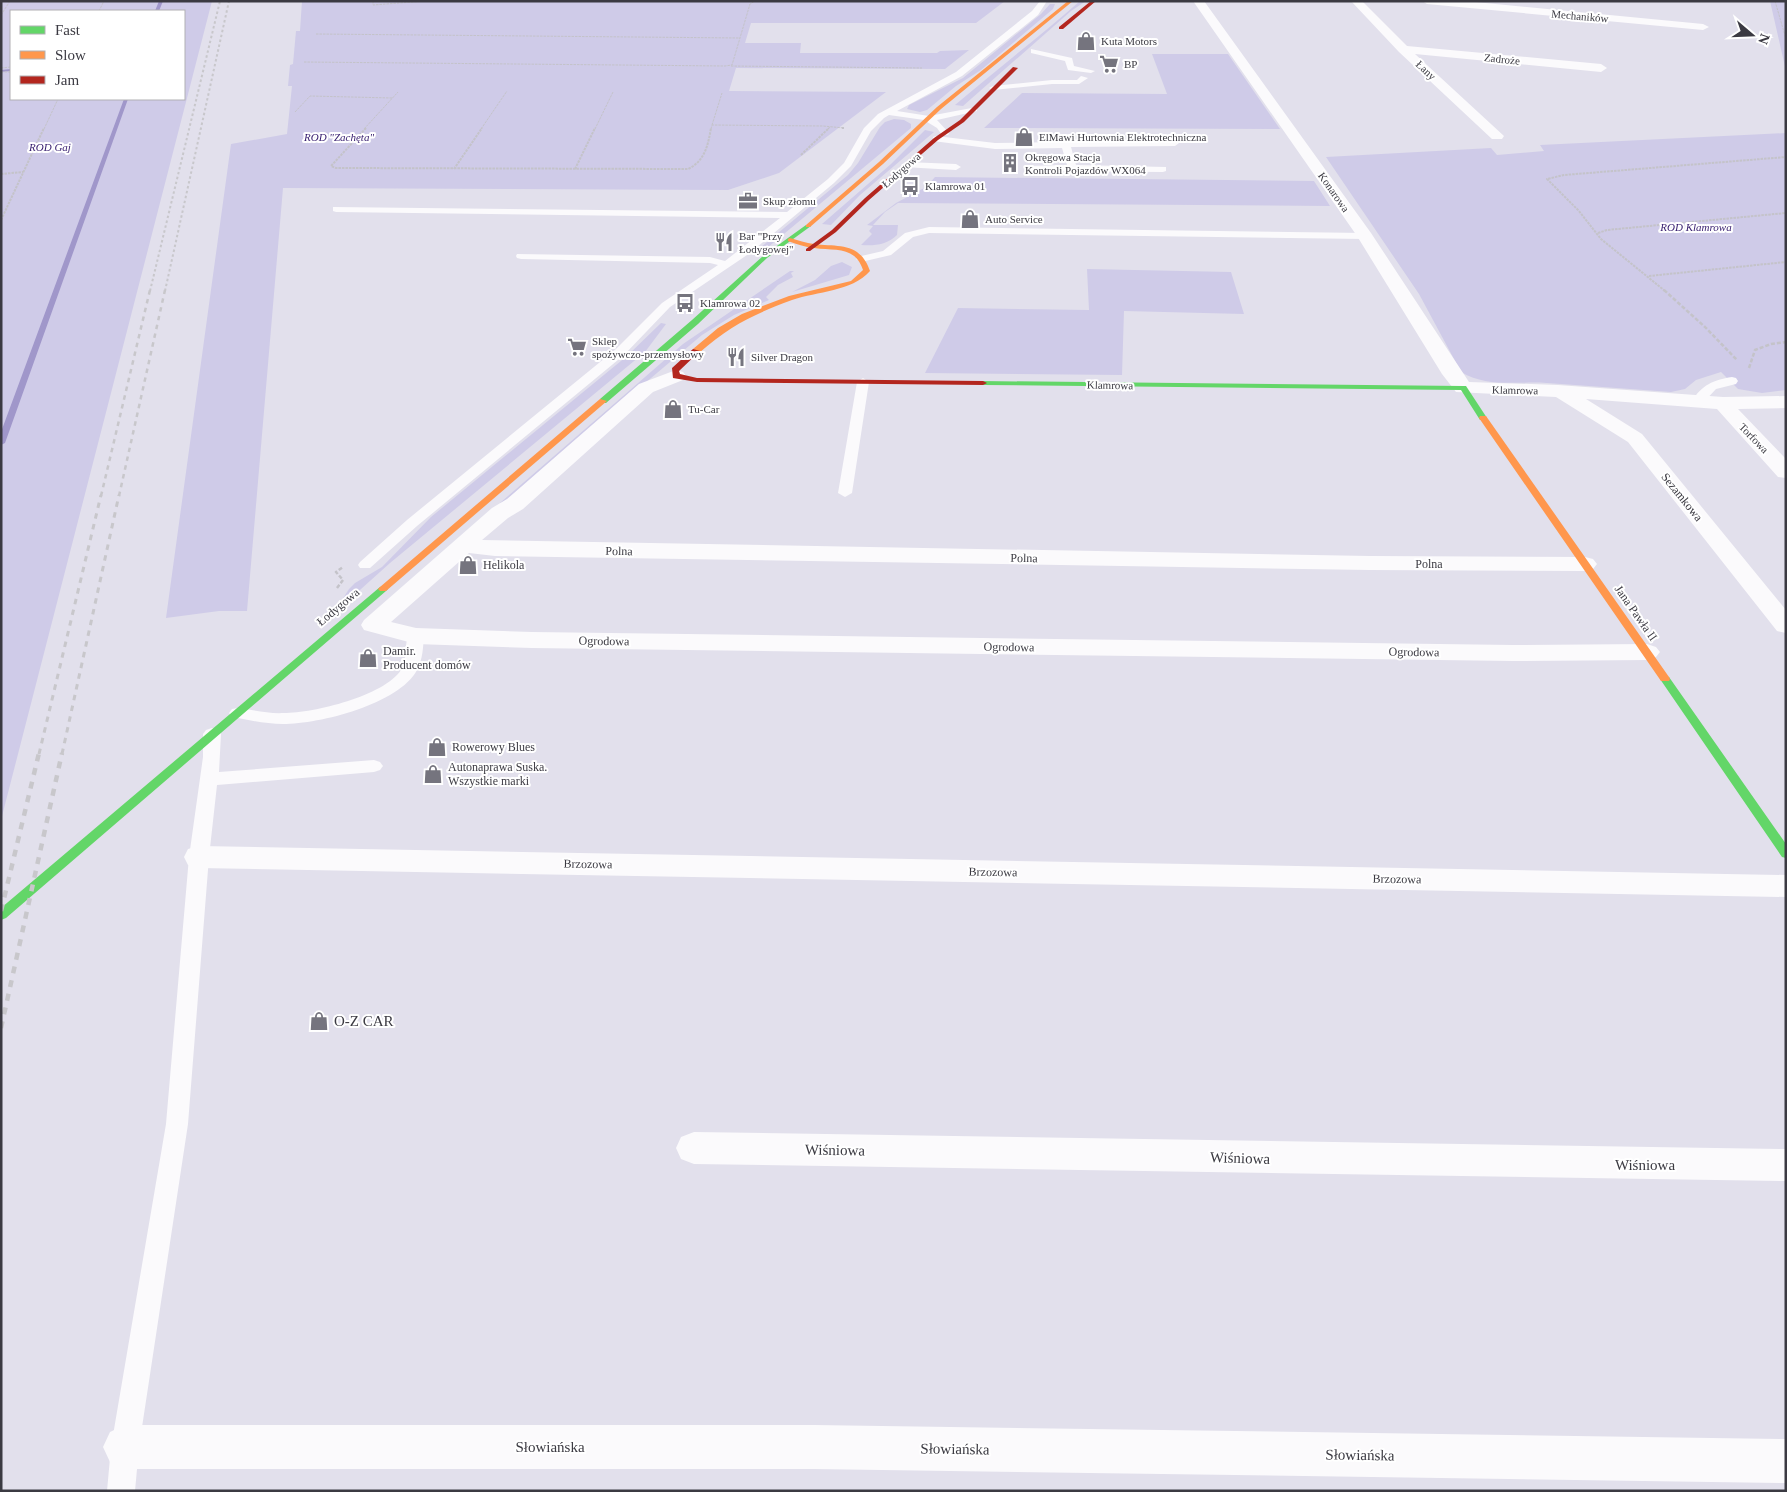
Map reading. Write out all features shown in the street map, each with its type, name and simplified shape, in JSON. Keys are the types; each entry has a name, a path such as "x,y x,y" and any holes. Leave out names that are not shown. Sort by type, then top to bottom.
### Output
{"main road":[{"name":"Łodygowa","path":"1,915 695,322 726,292 881,163 957,93 1071,1"},
{"path":"1055,33 1094,1"},
{"name":"Łodygowa","path":"798,257 837,228 906,165 974,109 993,88 1032,54"},
{"path":"676,376 675,370 678,366 731,323 776,303 859,279 867,271 867,265 859,254 848,250 814,246 790,240"},
{"name":"Łodygowa","path":"695,322 736,299"},
{"name":"Klamrowa","path":"676,376 697,380 1463,388"},
{"name":"Jana Pawła II","path":"1463,388 1786,854"}],"street":[{"name":"Konarowa","path":"1198,1 1365,236 1452,374 1463,388"},
{"name":"Łany","path":"1356,1 1403,49 1497,136"},
{"name":"Mechaników","path":"1427,1 1703,27"},
{"name":"Zadroże","path":"1403,49 1601,68"},
{"path":"464,544 500,513 515,504 646,388 676,376"},
{"name":"Klamrowa","path":"1463,388 1558,391 1723,403 1786,402"},
{"name":"Sezamkowa","path":"1558,391 1635,438 1786,626"},
{"name":"Torfowa","path":"1723,403 1786,472"},
{"name":"Polna","path":"464,544 487,549 505,550 1370,563 1585,564"},
{"name":"Ogrodowa","path":"464,544 373,625 416,636 532,640 940,647 1513,653 1646,652"},
{"name":"Brzozowa","path":"199,857 1786,886"},
{"name":"Wiśniowa","path":"694,1148 1113,1154 1307,1160 1786,1165"},
{"name":"Słowiańska","path":"125,1447 814,1447 1786,1461"}],"lane":[{"path":"365,565 412,523 612,359 666,305 750,248 843,170 867,130 886,112 959,74 1032,15 1044,1"},
{"path":"1032,54 1069,60 1071,68 1091,71"},
{"path":"993,88 1081,80 1094,85"},
{"path":"928,119 974,109"},
{"path":"886,112 928,119 942,126 940,136 995,146 1065,143 1175,143"},
{"path":"1065,143 1072,168"},
{"path":"906,165 956,167"},
{"path":"1028,168 1163,169"},
{"path":"336,209 791,215"},
{"path":"861,259 887,253 912,234 934,230 1365,236"},
{"path":"521,256 710,260 726,264"},
{"path":"845,493 863,382"},
{"path":"1698,401 1706,388 1718,383 1732,382"},
{"path":"238,712 282,719 310,717 367,700 395,686 408,672 413,658 416,636"},
{"path":"121,1491 125,1447 176,1124 199,857 212,757 212,734"},
{"path":"208,780 233,776 374,766"}],"path":[{"path":"1,15 10,1"},
{"path":"373,1 373,5 426,1"},
{"path":"725,66 732,65 750,4 755,1"},
{"path":"1775,1 1786,40"},
{"path":"316,34 740,38"},
{"path":"304,62 928,68"},
{"path":"454,169 507,91"},
{"path":"398,92 332,166 336,168 454,169 673,169 696,166 702,161 722,93"},
{"path":"576,169 613,92"},
{"path":"295,112 310,96 393,98"},
{"path":"1,220 58,100"},
{"path":"712,125 840,127"},
{"path":"801,155 813,146 830,126"},
{"path":"1746,372 1733,353 1648,276 1601,239 1598,233 1547,179 1564,175 1786,157"},
{"path":"1,174 24,172"},
{"path":"1598,233 1607,230 1786,213"},
{"path":"1648,276 1786,262"},
{"path":"1732,382 1742,379 1751,366 1755,350 1771,344 1786,342"}],"green space":[{"name":"ROD Gaj","path":"1,1 212,1 1,820"},
{"name":"ROD \"Zachęta\"","path":"302,1 1005,1 976,23 751,23 745,43 801,43 800,53 937,53 940,51 969,50 945,69 736,68 729,91 886,92 779,173 728,190 283,188 247,611 219,611 166,618 231,144 287,134 292,86 288,86 290,65 293,64 296,31 300,31"},
{"path":"1080,1 1086,1 1071,11 963,106 955,105 1049,28"},
{"path":"1770,1 1786,1 1786,71"},
{"path":"1050,4 1055,4 1053,9 981,70 956,86 927,110 920,112 907,109 909,105 963,78 1041,14"},
{"path":"1152,54 1228,54 1280,129 984,128 1022,93 1167,94"},
{"path":"894,119 904,120 911,124 911,128 760,254 754,253 848,175 858,163 880,127 885,122"},
{"path":"925,130 934,132 860,195 831,225 822,224 891,164"},
{"name":"ROD Klamrowa","path":"1786,133 1786,390 1762,393 1738,389 1721,372 1696,380 1685,389 1671,392 1547,383 1492,382 1471,377 1461,372 1419,294 1326,157 1491,148 1497,155 1544,151 1540,145"},
{"path":"935,177 1314,181 1330,206 898,203 885,212 873,225 898,225 897,235 889,241 880,244 861,245 872,234 869,231 873,226 867,225 896,203 926,187"},
{"path":"842,262 852,267 849,275 792,292 815,280 831,266"},
{"path":"1087,269 1231,272 1244,314 1124,311 1122,375 925,373 958,308 1089,310"},
{"path":"790,271 794,271 791,273 793,277 778,285 766,297 769,300 734,315 702,335 503,503 500,503 683,344"},
{"path":"661,323 666,324 645,352 390,563 341,607 338,606 355,583 382,567 431,517 627,356"}],"waterway":[{"path":"157,10 161,1"},
{"path":"1,71 10,70"},
{"path":"1,443 126,100"}],"railway":[{"path":"150,291 220,1"},
{"path":"165,291 229,1"},
{"path":"101,496 150,290"},
{"path":"119,496 165,290"},
{"path":"39,754 101,495"},
{"path":"62,754 119,495"},
{"path":"1,911 39,753"},
{"path":"1,1028 62,753"}],"traffic: fast":[{"path":"603,401 695,322 765,257 808,226"},
{"path":"983,383 1463,388 1483,418"},
{"path":"1,915 383,589"},
{"path":"1665,679 1786,854"}],"traffic: slow":[{"path":"808,226 881,163 939,108 1071,1"},
{"path":"696,351 721,330 745,316 792,298 853,282 867,271 864,262 859,256 846,249 811,246 790,240"},
{"path":"383,589 603,401"},
{"path":"1483,418 1665,679"}],"traffic: jam":[{"path":"1061,28 1094,1"},
{"path":"808,250 834,231 867,199 936,139 962,121 1015,68"},
{"path":"696,351 675,370 676,376 697,380 983,383"}],"place":[{"name":"Kuta Motors","path":"1086,41"},
{"name":"BP","path":"1109,64"},
{"name":"ElMawi Hurtownia Elektrotechniczna","path":"1024,137"},
{"name":"Okręgowa Stacja Kontroli Pojazdów WX064","path":"1010,163"},
{"name":"Klamrowa 01","path":"910,186"},
{"name":"Skup złomu","path":"748,201"},
{"name":"Auto Service","path":"970,219"},
{"name":"Bar \"Przy Łodygowej\"","path":"724,242"},
{"name":"Klamrowa 02","path":"685,303"},
{"name":"Sklep spożywczo-przemysłowy","path":"577,347"},
{"name":"Silver Dragon","path":"736,357"},
{"name":"Tu-Car","path":"673,409"},
{"name":"Helikola","path":"468,565"},
{"name":"Damir. Producent domów","path":"368,658"},
{"name":"Rowerowy Blues","path":"437,747"},
{"name":"Autonaprawa Suska. Wszystkie marki","path":"433,774"},
{"name":"O-Z CAR","path":"319,1021"}]}
